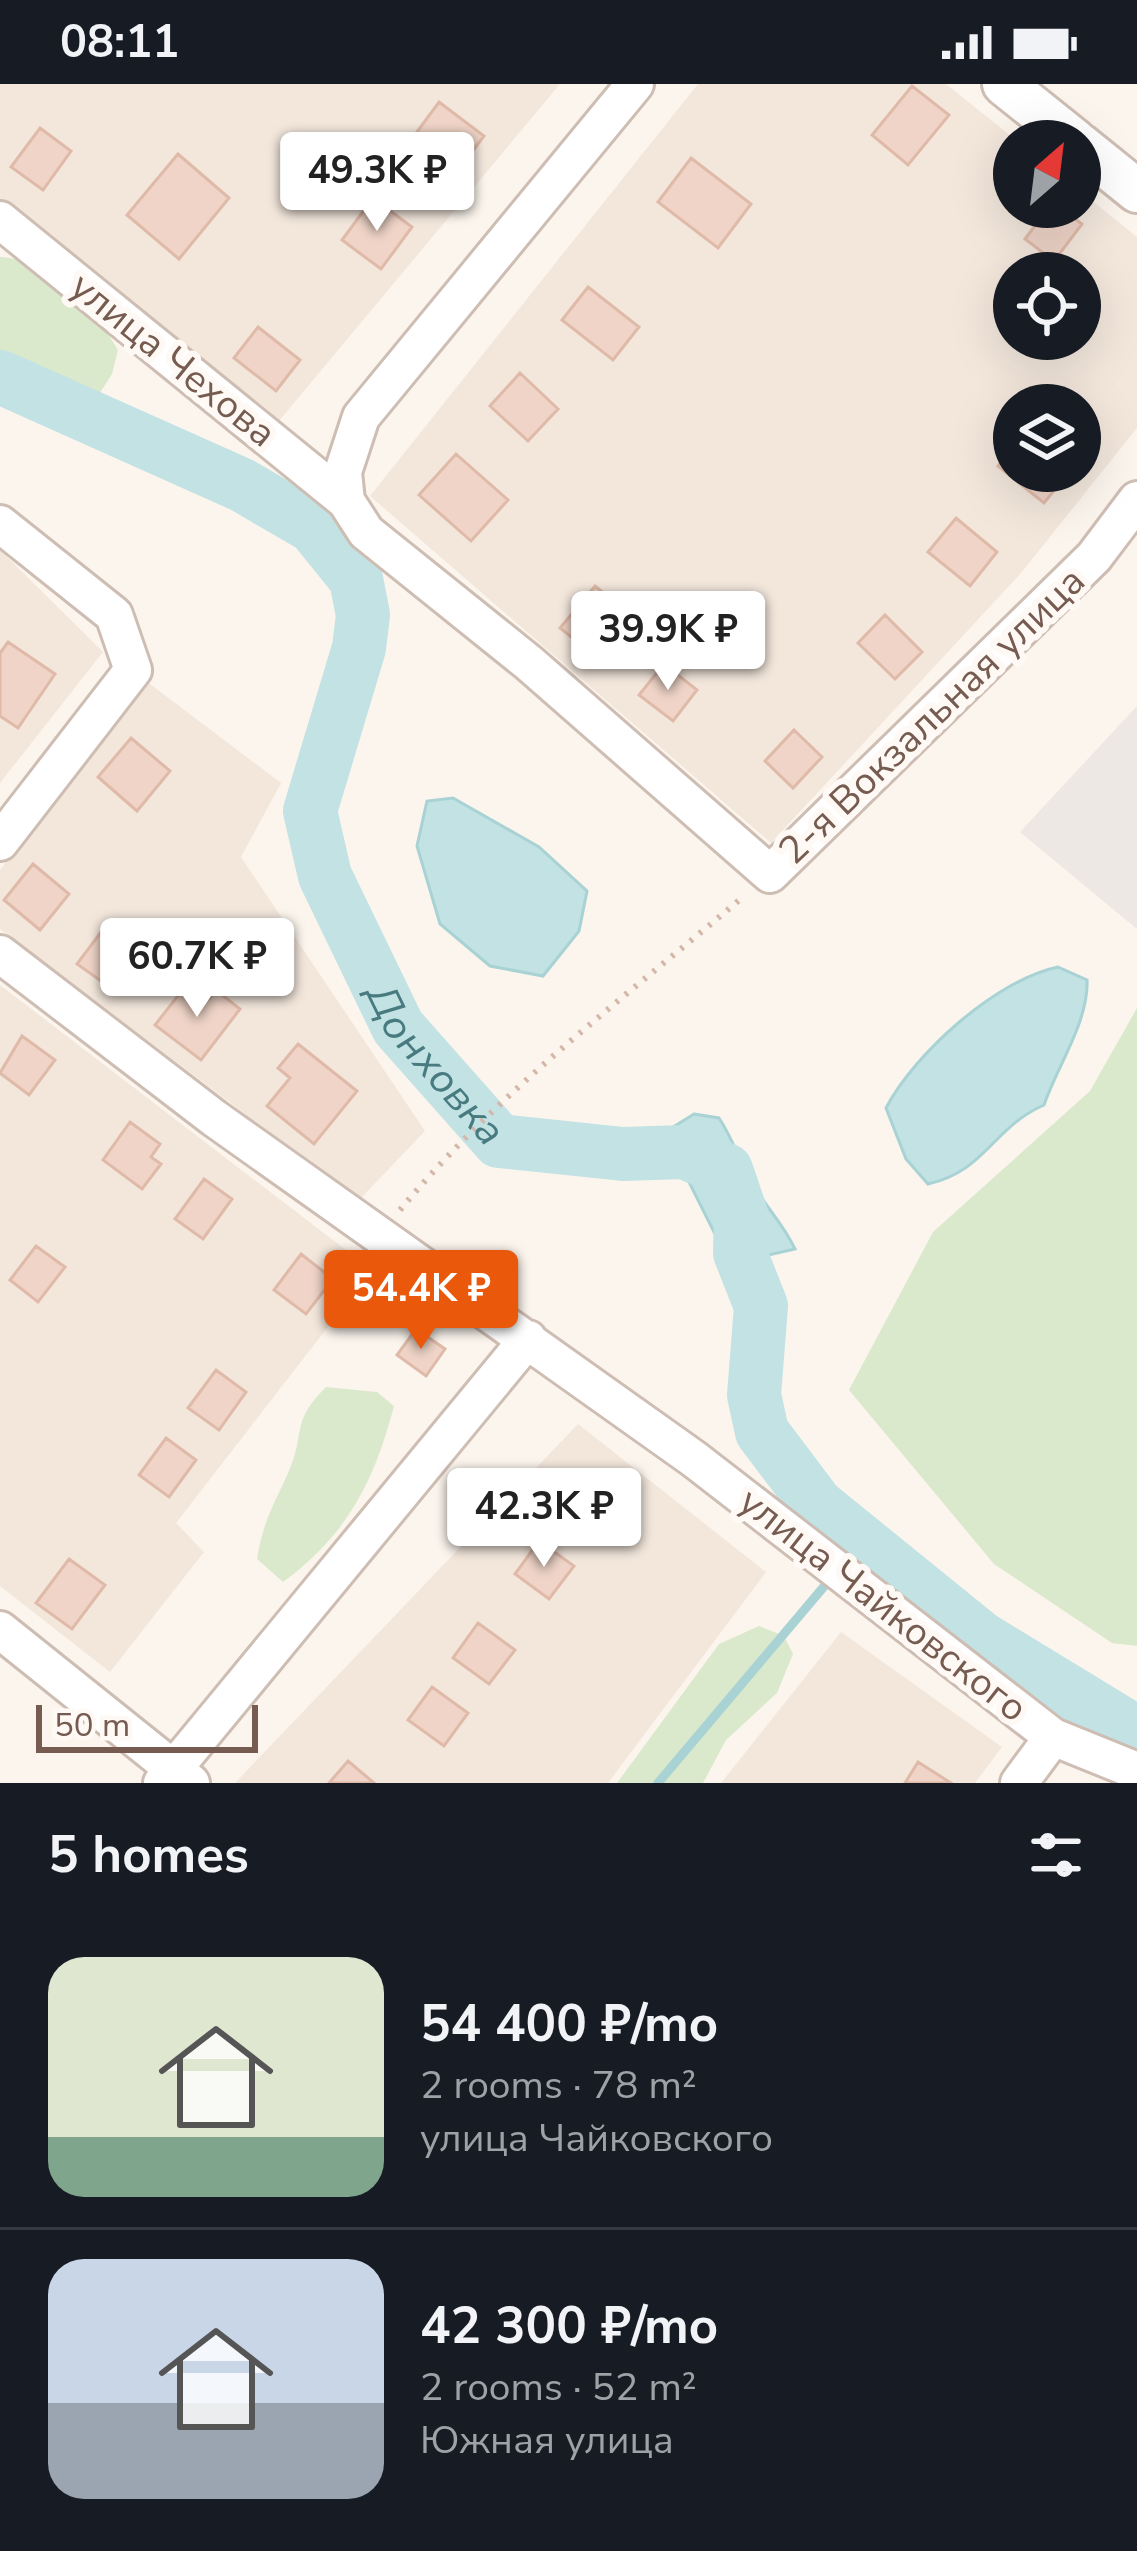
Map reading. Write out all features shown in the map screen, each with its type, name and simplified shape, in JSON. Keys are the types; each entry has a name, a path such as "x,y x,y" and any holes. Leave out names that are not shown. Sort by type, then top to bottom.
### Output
{"street":[{"path":"346,500 343,472 361,417 635,84"},
{"path":"1004,84 1049,120"},
{"path":"1101,162 1137,191"},
{"name":"улица Чехова","path":"0,220 346,500 366,532 529,663 770,874"},
{"name":"2-я Вокзальная улица","path":"770,874 1094,557 1137,500"},
{"path":"0,524 114,615 133,670 0,842"},
{"name":"улица Чайковского","path":"0,954 378,1237 694,1459 1054,1737 1137,1771"},
{"path":"0,1630 176,1778 528,1339"},
{"path":"1019,1783 1054,1737"}],"path":[{"path":"378,1237 445,1155 770,874"}],"shaded area":[{"path":"0,84 560,84 273,428 0,203"},
{"path":"698,84 946,84 993,122 993,228 1101,228 1101,208 1137,237 1137,428 1101,473 1101,384 993,384 993,492 1086,492 1021,573 771,843 370,496"},
{"path":"0,550 103,652 0,783"},
{"path":"146,681 281,783 241,857 425,1131 359,1200 0,929 0,870"},
{"path":"1137,706 1137,929 1020,832"},
{"path":"0,985 372,1270 176,1523 204,1552 110,1672 0,1586"},
{"path":"578,1424 766,1572 608,1783 235,1783"},
{"path":"841,1632 1002,1747 975,1783 721,1783"}],"green space":[{"path":"0,257 34,266 51,277 84,305 109,336 118,350 112,374 98,396 72,397 0,360"},
{"path":"1137,1008 1137,1646 1112,1643 994,1564 849,1390 933,1232 1090,1091"},
{"path":"326,1387 377,1392 394,1406 377,1459 355,1505 325,1545 283,1582 257,1559 260,1545 294,1458 303,1419"},
{"path":"759,1626 784,1636 793,1654 777,1693 726,1740 703,1783 617,1783 719,1644"}],"water":[{"path":"453,798 539,847 587,891 579,931 543,976 490,966 440,924 417,846 427,801"},
{"path":"1058,967 1087,980 1086,995 1078,1027 1044,1105 1012,1125 963,1169 928,1184 906,1159 886,1108 916,1065 960,1022 1009,987"},
{"path":"694,1114 719,1118 751,1181 795,1249 764,1256 751,1280 734,1272 689,1182 645,1153 662,1134"}],"building":[{"path":"912,86 949,115 908,165 872,135"},
{"path":"439,102 484,136 456,173 411,140"},
{"path":"40,128 71,151 43,190 11,167"},
{"path":"178,154 229,198 179,259 127,215"},
{"path":"691,158 751,204 718,248 658,202"},
{"path":"373,198 412,227 381,269 342,240"},
{"path":"1033,228 1079,228 1061,252 1042,252 1025,239"},
{"path":"588,287 639,327 613,360 562,320"},
{"path":"258,327 300,360 276,391 234,358"},
{"path":"520,373 558,409 528,441 490,406"},
{"path":"456,454 508,500 471,541 419,495"},
{"path":"1030,492 1053,492 1044,503"},
{"path":"956,518 997,552 970,586 928,552"},
{"path":"595,586 624,610 590,652 560,628"},
{"path":"885,615 922,652 895,679 858,643"},
{"path":"8,642 55,674 18,728 0,716 0,653"},
{"path":"664,664 697,690 673,721 639,695"},
{"path":"794,730 822,757 793,788 765,761"},
{"path":"131,738 170,771 137,811 98,777"},
{"path":"33,864 69,894 40,930 4,900"},
{"path":"101,932 131,954 108,986 77,964"},
{"path":"188,983 209,999 216,990 240,1009 201,1060 155,1025"},
{"path":"22,1036 55,1060 29,1095 0,1073"},
{"path":"298,1044 357,1091 314,1144 267,1106 290,1078 278,1068"},
{"path":"130,1122 160,1144 151,1157 161,1164 142,1189 103,1160"},
{"path":"204,1179 232,1199 203,1239 175,1219"},
{"path":"36,1246 65,1267 38,1302 10,1280"},
{"path":"301,1254 333,1279 306,1314 274,1290"},
{"path":"416,1329 445,1349 426,1376 397,1355"},
{"path":"216,1370 246,1392 219,1430 188,1408"},
{"path":"166,1438 196,1460 169,1497 139,1475"},
{"path":"589,1477 627,1506 600,1540 563,1511"},
{"path":"539,1541 574,1566 549,1599 515,1574"},
{"path":"69,1559 105,1585 72,1629 36,1603"},
{"path":"478,1623 515,1650 489,1684 453,1658"},
{"path":"432,1687 468,1713 444,1746 408,1720"},
{"path":"348,1761 374,1783 329,1783"},
{"path":"918,1762 951,1783 905,1783"}],"waterway":[{"name":"Донховка","path":"0,377 242,485 314,527 356,579 363,615 359,648 310,811 325,876 398,1027 499,1141 623,1154 684,1152 726,1170 741,1214 740,1253 761,1306 754,1395 762,1432 817,1505 981,1638 1137,1733"},
{"path":"817,1505 843,1547 840,1562"},
{"path":"658,1783 832,1577"}]}
